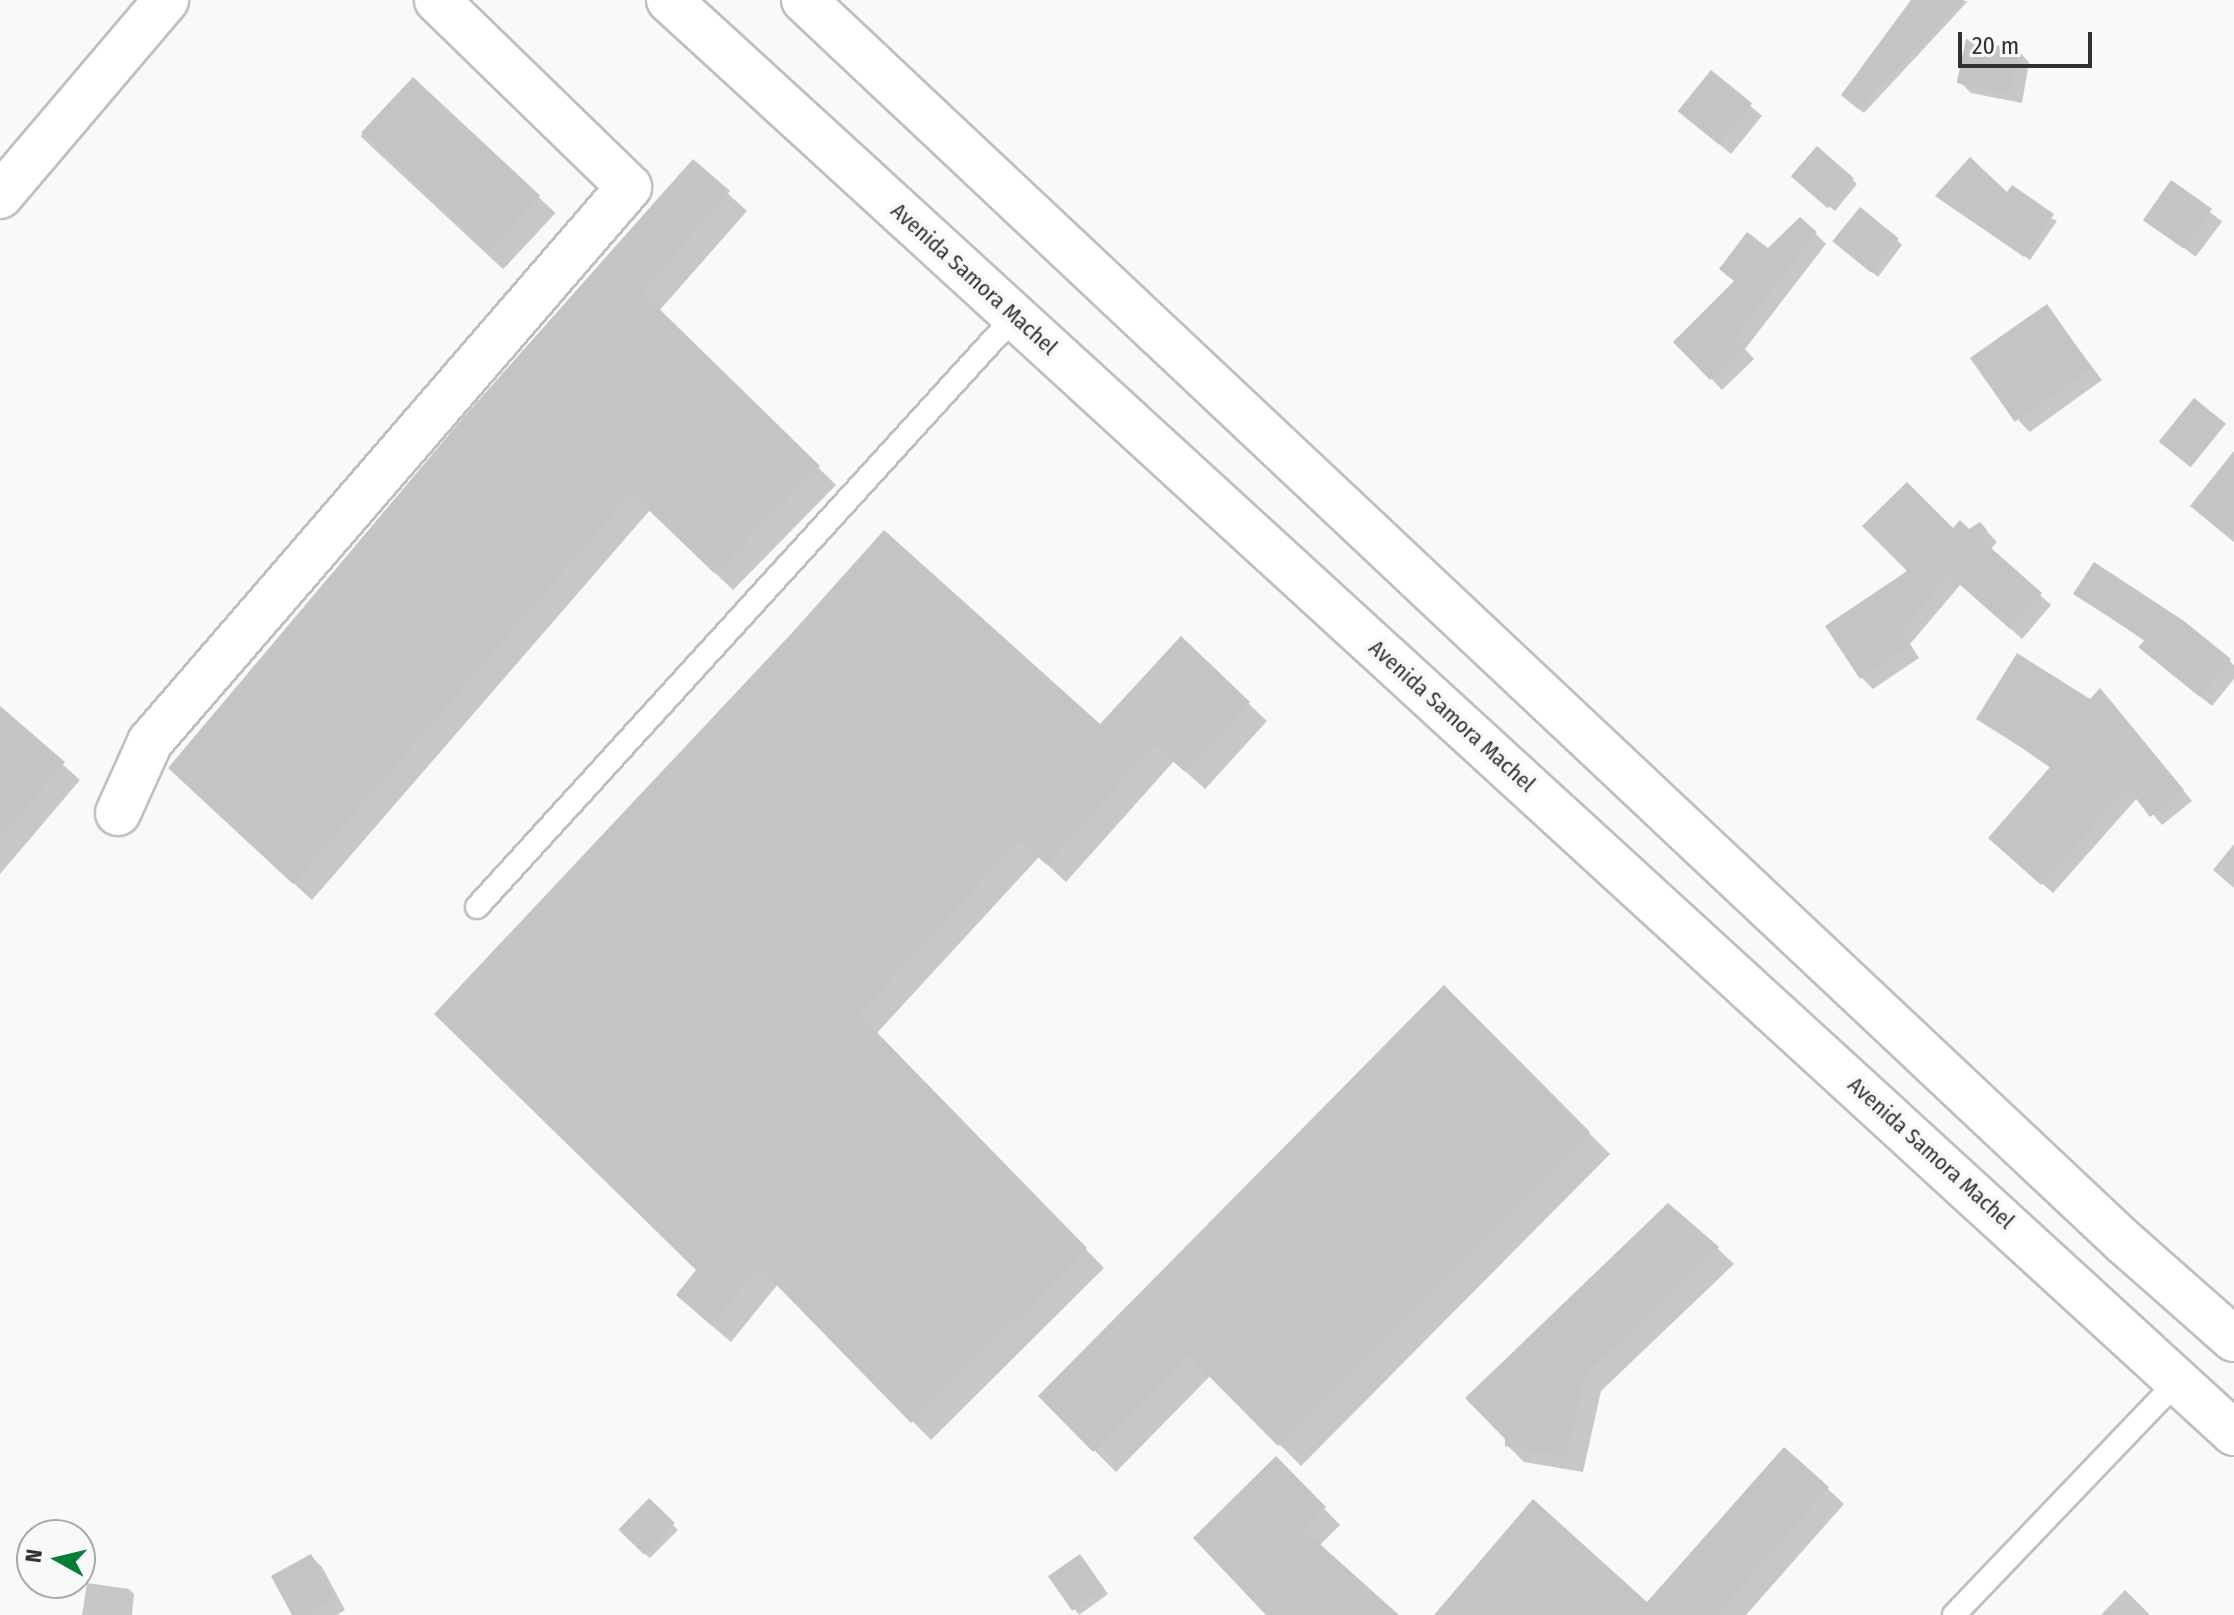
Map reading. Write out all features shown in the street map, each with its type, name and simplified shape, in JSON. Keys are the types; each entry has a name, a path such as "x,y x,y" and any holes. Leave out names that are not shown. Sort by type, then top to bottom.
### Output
{"main road":[{"path":"0,196 166,0"},
{"path":"118,813 150,742 629,187 437,0"},
{"name":"Avenida Samora Machel","path":"669,0 2234,1433"},
{"path":"804,0 2125,1243 2234,1339"}],"lane":[{"path":"477,907 1015,316"},
{"path":"1954,1615 2178,1381"}],"building":[{"path":"1911,0 1964,0 1858,109 1841,95"},
{"path":"1966,39 2019,50 2009,94 1957,83"},
{"path":"1711,70 1752,103 1719,145 1678,111"},
{"path":"413,77 540,196 488,251 361,133"},
{"path":"1817,146 1854,178 1828,208 1791,176"},
{"path":"1970,157 2007,192 2012,185 2054,214 2024,257 1935,196"},
{"path":"693,159 730,191 642,292 820,466 714,573 631,493 293,884 168,768 462,419"},
{"path":"2171,180 2212,209 2184,249 2143,220"},
{"path":"1860,207 1899,238 1871,273 1832,241"},
{"path":"1800,217 1817,232 1735,337 1745,347 1710,380 1673,342 1734,281 1719,269 1747,232 1768,248"},
{"path":"2047,304 2092,368 2015,422 1970,358"},
{"path":"2194,398 2226,424 2191,467 2159,442"},
{"path":"2234,451 2234,542 2190,506"},
{"path":"1907,482 1953,528 1960,520 1969,529 1980,522 1987,530 1980,538 2042,593 2010,629 1949,575 1900,632 1909,646 1860,679 1825,626 1907,571 1862,526"},
{"path":"884,530 1100,724 1181,636 1250,702 1185,772 1154,744 1047,865 1019,840 859,1014 1087,1248 911,1423 759,1267 711,1325 676,1295 696,1270 434,1014 791,634"},
{"path":"2094,562 2184,621 2231,659 2200,697 2138,647 2145,640 2073,594"},
{"path":"2017,653 2090,699 2100,688 2184,790 2150,817 2127,787 2041,885 1988,838 2051,766 1976,719"},
{"path":"0,706 65,762 0,838"},
{"path":"1444,985 1590,1132 1278,1446 1188,1355 1093,1452 1038,1396"},
{"path":"1668,1203 1719,1247 1585,1374 1566,1457 1505,1446 1505,1439 1465,1398"},
{"path":"1784,1447 1829,1487 1716,1615 1434,1615 1533,1499 1647,1602"},
{"path":"1276,1456 1326,1507 1303,1529 1399,1615 1266,1615 1193,1538"},
{"path":"649,1498 675,1523 644,1555 618,1530"},
{"path":"311,1554 336,1599 307,1615 292,1615 271,1576"},
{"path":"1080,1554 1104,1588 1072,1611 1048,1576"}]}
